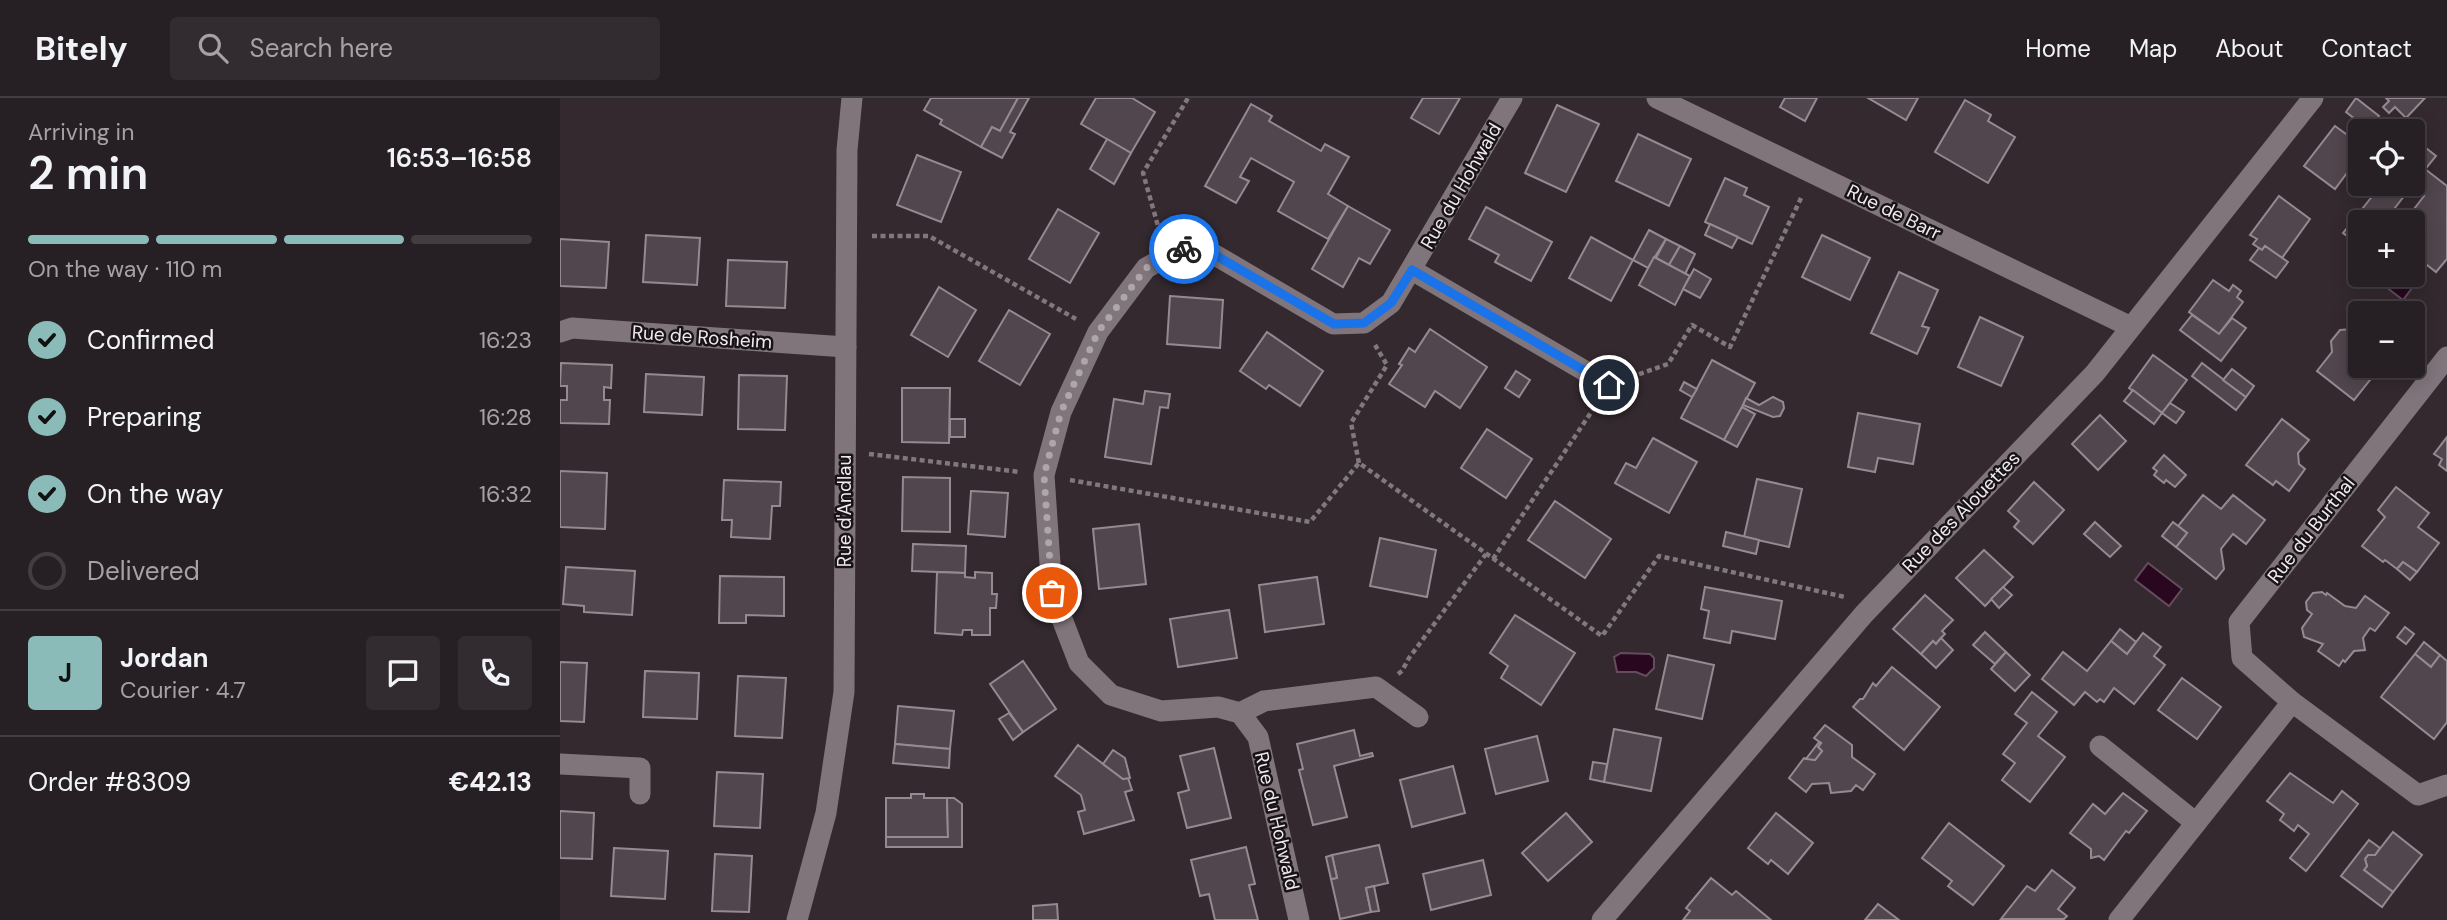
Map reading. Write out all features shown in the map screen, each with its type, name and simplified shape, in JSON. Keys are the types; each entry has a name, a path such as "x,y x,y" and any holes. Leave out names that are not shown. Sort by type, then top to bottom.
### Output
{"street":[{"name":"Rue d'Andlau","path":"797,920 826,813 844,692 846,150 852,98"},
{"name":"Rue du Hohwald","path":"1362,324 1391,303 1512,98"},
{"name":"Rue de Barr","path":"1657,98 2131,327"},
{"name":"Rue des Alouettes","path":"1602,920 1864,614 2095,373 2313,98"},
{"path":"1362,324 1334,324 1210,252 1180,249 1146,268 1098,332 1061,412 1044,475 1052,593 1079,663 1111,695 1161,711 1218,707 1240,713 1264,701 1376,687 1418,717"},
{"path":"1412,270 1609,385"},
{"name":"Rue de Rosheim","path":"560,332 572,328 846,346"},
{"name":"Rue du Burthal","path":"2447,357 2239,622 2242,658 2292,702 2418,795 2447,785"},
{"path":"2119,920 2292,702"},
{"name":"Rue du Hohwald","path":"1240,713 1258,737 1299,920"},
{"path":"2100,746 2196,822"},
{"path":"560,764 640,768 640,794"}],"path":[{"path":"1166,257 1143,173 1188,98"},
{"path":"1493,559 1609,385 1668,364 1692,325 1730,347 1813,173"},
{"path":"846,236 929,236 1098,332"},
{"path":"1362,324 1387,365 1351,423 1359,463 1602,636 1659,556 1843,595 1864,614"},
{"path":"845,451 1044,475 1310,522 1359,463"},
{"path":"1376,687 1402,671 1486,554"}],"shaded area":[{"path":"2386,287 2413,287 2403,300"},
{"path":"2148,563 2182,589 2169,606 2135,580"},
{"path":"1621,653 1650,654 1654,658 1654,668 1646,676 1636,672 1617,672 1614,657"}],"building":[{"path":"931,98 1018,98 1000,131 992,127 981,147 940,124 942,120 924,110"},
{"path":"1018,98 1029,98 1010,132 1015,134 1002,158 981,147 992,127 1000,131"},
{"path":"1096,98 1132,98 1155,112 1131,153 1081,124"},
{"path":"1423,98 1460,98 1439,134 1411,118"},
{"path":"1785,98 1817,98 1805,121 1780,107"},
{"path":"1868,98 1918,98 1906,120"},
{"path":"2356,98 2379,116 2377,119 2355,119 2346,112"},
{"path":"2386,98 2425,98 2406,118 2395,107 2389,113 2383,107 2389,101"},
{"path":"1965,100 1991,115 1988,121 2015,137 1988,183 1935,152"},
{"path":"1251,104 1272,116 1269,121 1321,151 1325,144 1349,157 1328,194 1348,206 1328,239 1278,211 1294,182 1251,158 1240,177 1249,181 1236,203 1205,186"},
{"path":"1557,105 1599,124 1566,192 1525,173"},
{"path":"2335,126 2348,136 2348,172 2335,189 2304,166"},
{"path":"1638,134 1691,159 1669,206 1616,181"},
{"path":"1107,139 1131,153 1114,184 1090,169"},
{"path":"2425,149 2436,156 2425,170"},
{"path":"917,155 961,172 941,222 897,205"},
{"path":"2425,169 2447,186 2447,259 2436,272 2425,263 2425,210 2413,210 2425,196"},
{"path":"1725,178 1747,188 1744,195 1769,207 1752,244 1705,222"},
{"path":"2279,196 2310,219 2282,258 2265,246 2262,250 2253,244 2257,239 2250,235"},
{"path":"2372,196 2404,196 2393,210 2361,210"},
{"path":"1348,206 1390,230 1370,264 1359,258 1343,287 1312,269"},
{"path":"1486,207 1552,242 1531,281 1495,262 1499,255 1469,239"},
{"path":"1058,209 1099,233 1070,283 1029,259"},
{"path":"1710,224 1738,237 1732,248 1705,235"},
{"path":"1649,230 1666,239 1648,268 1633,260"},
{"path":"646,235 700,238 697,285 643,282"},
{"path":"1822,235 1870,258 1850,300 1802,277"},
{"path":"1591,237 1633,260 1611,301 1569,278"},
{"path":"560,239 609,242 606,288 560,286"},
{"path":"1666,239 1680,246 1669,265 1656,258"},
{"path":"1680,246 1695,254 1685,274 1669,265"},
{"path":"2265,246 2288,262 2276,278 2250,260 2259,248 2262,250"},
{"path":"1654,257 1690,276 1675,305 1639,285"},
{"path":"728,260 787,262 785,308 726,306"},
{"path":"1694,269 1711,279 1700,298 1683,289"},
{"path":"1899,272 1938,290 1922,326 1929,328 1917,354 1871,333"},
{"path":"2213,280 2229,291 2233,285 2241,291 2237,297 2243,302 2219,334 2189,312"},
{"path":"939,287 976,310 948,357 911,335"},
{"path":"1170,296 1223,300 1220,348 1167,344"},
{"path":"1009,310 1050,334 1020,385 979,361"},
{"path":"2192,315 2219,334 2232,318 2246,328 2221,361 2180,330"},
{"path":"1980,317 2023,337 2001,386 1958,367"},
{"path":"1430,329 1487,367 1460,408 1435,391 1425,407 1389,384 1402,365 1399,364 1409,348 1415,352"},
{"path":"2348,329 2348,378 2371,378 2354,400 2317,371 2332,352 2331,341 2340,330"},
{"path":"1267,332 1323,371 1300,406 1269,385 1266,389 1240,371"},
{"path":"2153,355 2187,380 2162,413 2129,388"},
{"path":"1712,360 1755,383 1724,440 1681,418"},
{"path":"561,363 612,365 611,388 604,387 604,400 610,400 609,424 560,423 560,400 567,400 567,386 560,386"},
{"path":"2202,363 2246,397 2236,410 2192,376"},
{"path":"2232,369 2254,386 2246,397 2223,380"},
{"path":"1516,371 1530,380 1519,397 1505,388"},
{"path":"646,374 704,377 702,415 644,412"},
{"path":"739,375 787,376 785,430 738,429"},
{"path":"1684,382 1697,389 1692,397 1680,390"},
{"path":"902,388 950,388 949,443 902,442"},
{"path":"2133,390 2162,413 2154,424 2124,401"},
{"path":"1145,391 1170,394 1168,408 1160,407 1151,464 1105,457 1114,399 1143,404"},
{"path":"1773,397 1783,402 1784,408 1780,416 1773,417 1743,405 1746,398 1759,405"},
{"path":"2170,403 2184,412 2176,423 2162,413"},
{"path":"1742,407 1755,414 1737,447 1724,440"},
{"path":"1858,413 1920,424 1913,464 1878,458 1875,472 1848,467"},
{"path":"2100,415 2126,441 2098,470 2072,444"},
{"path":"950,419 965,419 965,437 950,437"},
{"path":"2282,419 2309,440 2298,453 2299,464 2305,469 2289,491 2276,481 2273,485 2246,465"},
{"path":"1487,429 1532,459 1506,498 1461,468"},
{"path":"2447,437 2447,471 2439,465 2442,459 2434,454"},
{"path":"1653,438 1697,462 1669,513 1615,483 1626,463 1636,468"},
{"path":"2164,455 2186,475 2175,487 2154,475 2157,471 2153,468"},
{"path":"560,471 607,473 605,529 560,527"},
{"path":"903,477 950,478 950,532 902,531"},
{"path":"1757,479 1802,489 1789,547 1744,537"},
{"path":"724,480 781,482 780,506 772,506 770,539 731,537 732,520 722,520"},
{"path":"2034,482 2064,510 2033,544 2014,527 2019,521 2008,511"},
{"path":"2396,487 2429,513 2418,527 2439,543 2417,572 2403,562 2397,569 2362,546 2385,517 2378,510"},
{"path":"971,491 1008,493 1005,537 968,534"},
{"path":"2203,495 2221,509 2233,495 2265,520 2246,544 2233,534 2221,549 2224,569 2216,579 2176,547 2187,533 2178,526"},
{"path":"1555,501 1611,539 1585,578 1528,540"},
{"path":"2095,522 2121,546 2110,557 2084,534"},
{"path":"2173,522 2187,533 2176,547 2162,536"},
{"path":"1139,524 1146,584 1099,589 1093,529"},
{"path":"1726,532 1759,540 1756,554 1723,546"},
{"path":"1380,538 1436,550 1427,597 1370,586"},
{"path":"913,544 966,546 965,573 912,571"},
{"path":"1984,550 2013,577 1985,606 1956,578"},
{"path":"2403,562 2417,572 2410,580 2397,569"},
{"path":"566,567 635,571 632,615 584,612 584,606 563,604"},
{"path":"937,572 965,573 965,577 975,578 975,572 992,573 992,594 997,594 996,608 990,608 990,635 972,635 972,630 963,630 962,635 935,633"},
{"path":"720,576 784,577 784,616 746,615 746,623 719,623"},
{"path":"1317,577 1324,624 1265,632 1259,585"},
{"path":"1705,587 1782,601 1775,639 1732,631 1730,643 1704,638 1709,611 1701,609"},
{"path":"2003,587 2012,595 1999,608 1991,599"},
{"path":"2322,592 2345,606 2356,608 2365,596 2389,613 2375,631 2370,628 2363,638 2365,650 2354,651 2339,666 2318,651 2323,644 2304,637 2302,628 2312,614 2307,610 2306,602 2313,593"},
{"path":"1925,595 1953,620 1942,631 1945,634 1936,644 1933,641 1921,654 1893,629"},
{"path":"1229,610 1237,658 1178,667 1170,619"},
{"path":"1515,615 1575,653 1541,705 1501,678 1508,666 1490,653"},
{"path":"2405,627 2414,634 2406,644 2397,637"},
{"path":"2120,629 2136,642 2127,654 2111,641"},
{"path":"1985,632 2006,652 1995,664 1973,645"},
{"path":"2143,633 2161,647 2154,656 2165,665 2134,704 2114,688 2104,702 2100,699 2097,702 2085,692 2074,705 2042,679 2063,652 2087,671 2111,641 2127,654"},
{"path":"1941,638 1953,650 1936,668 1921,654 1933,641 1936,644"},
{"path":"2424,642 2440,655 2431,667 2415,654"},
{"path":"2006,652 2030,675 2015,691 1991,669"},
{"path":"2415,654 2431,667 2440,655 2447,661 2447,722 2434,739 2381,697"},
{"path":"1668,655 1714,665 1702,719 1656,709"},
{"path":"1023,661 1056,709 1023,732 990,684"},
{"path":"560,662 587,663 584,722 560,721"},
{"path":"1892,667 1940,707 1904,750 1853,707 1863,699 1873,683 1876,686"},
{"path":"645,671 699,673 697,719 643,717"},
{"path":"738,676 786,678 782,738 735,736"},
{"path":"2182,678 2221,707 2197,739 2158,710"},
{"path":"2032,692 2057,712 2038,736 2065,757 2030,802 2002,780 2015,763 2003,754 2027,723 2015,714"},
{"path":"898,706 954,711 950,749 895,744"},
{"path":"1009,713 1023,732 1013,740 999,719"},
{"path":"1825,725 1852,745 1852,757 1875,774 1863,790 1856,785 1851,791 1831,793 1829,783 1812,784 1806,792 1789,778 1804,758 1815,760 1822,751 1818,747 1821,743 1814,738"},
{"path":"1614,729 1661,738 1651,791 1604,782"},
{"path":"1354,730 1360,756 1372,753 1373,756 1334,766 1347,817 1313,825 1299,770 1303,769 1297,744"},
{"path":"1537,736 1548,781 1496,794 1485,749"},
{"path":"1819,742 1821,743 1818,747 1822,751 1815,760 1806,759"},
{"path":"895,744 950,749 949,768 893,763"},
{"path":"1078,745 1123,779 1128,778 1132,790 1125,792 1134,820 1084,834 1078,812 1085,810 1081,795 1055,776"},
{"path":"1214,748 1231,818 1187,828 1178,793 1189,790 1180,756"},
{"path":"1113,750 1125,758 1130,778 1123,779 1103,764"},
{"path":"1593,762 1607,764 1604,782 1590,779"},
{"path":"1453,766 1465,813 1412,827 1400,780"},
{"path":"717,772 763,774 760,828 714,826"},
{"path":"2290,773 2333,803 2342,791 2358,804 2306,871 2290,858 2309,834 2298,825 2294,831 2280,820 2284,814 2267,801"},
{"path":"2123,793 2147,811 2129,833 2126,831 2104,860 2099,856 2091,858 2091,849 2070,833 2093,804 2105,814"},
{"path":"911,794 924,794 924,798 947,798 948,837 886,837 886,798 911,798"},
{"path":"947,798 954,798 962,804 962,847 886,847 886,837 948,837"},
{"path":"560,811 594,813 592,859 560,858"},
{"path":"1566,813 1592,842 1548,881 1522,853"},
{"path":"1776,813 1813,843 1788,874 1771,860 1768,864 1748,848"},
{"path":"1949,823 2004,866 1973,905 1948,886 1952,881 1922,858"},
{"path":"2393,832 2422,855 2393,892 2364,870 2368,855 2375,855"},
{"path":"2369,840 2380,848 2375,855 2368,855 2365,859 2367,866 2364,870 2393,892 2382,907 2341,876"},
{"path":"1379,845 1388,883 1366,888 1371,912 1340,919 1331,879 1337,878 1332,855"},
{"path":"1246,847 1255,884 1249,885 1258,920 1215,920 1209,894 1200,896 1191,860"},
{"path":"614,848 668,851 665,899 611,896"},
{"path":"715,854 752,856 749,912 712,911"},
{"path":"1332,855 1337,878 1331,879 1326,857"},
{"path":"1483,860 1491,895 1431,910 1423,874"},
{"path":"2052,870 2075,888 2058,909 2067,916 2064,919 2001,919 2027,886 2035,891"},
{"path":"1711,878 1732,895 1736,891 1771,920 1683,920 1690,911 1686,908"},
{"path":"1374,886 1379,911 1371,912 1366,888"},
{"path":"1057,904 1058,920 1033,920 1033,906"},
{"path":"1878,904 1899,920 1865,920"}],"way so far":[{"path":"1052,593 1044,475 1061,412 1098,332 1146,268 1184,249"}],"route":[{"path":"1184,249 1210,252 1334,324 1364,323 1391,303 1412,270 1609,385"}]}
